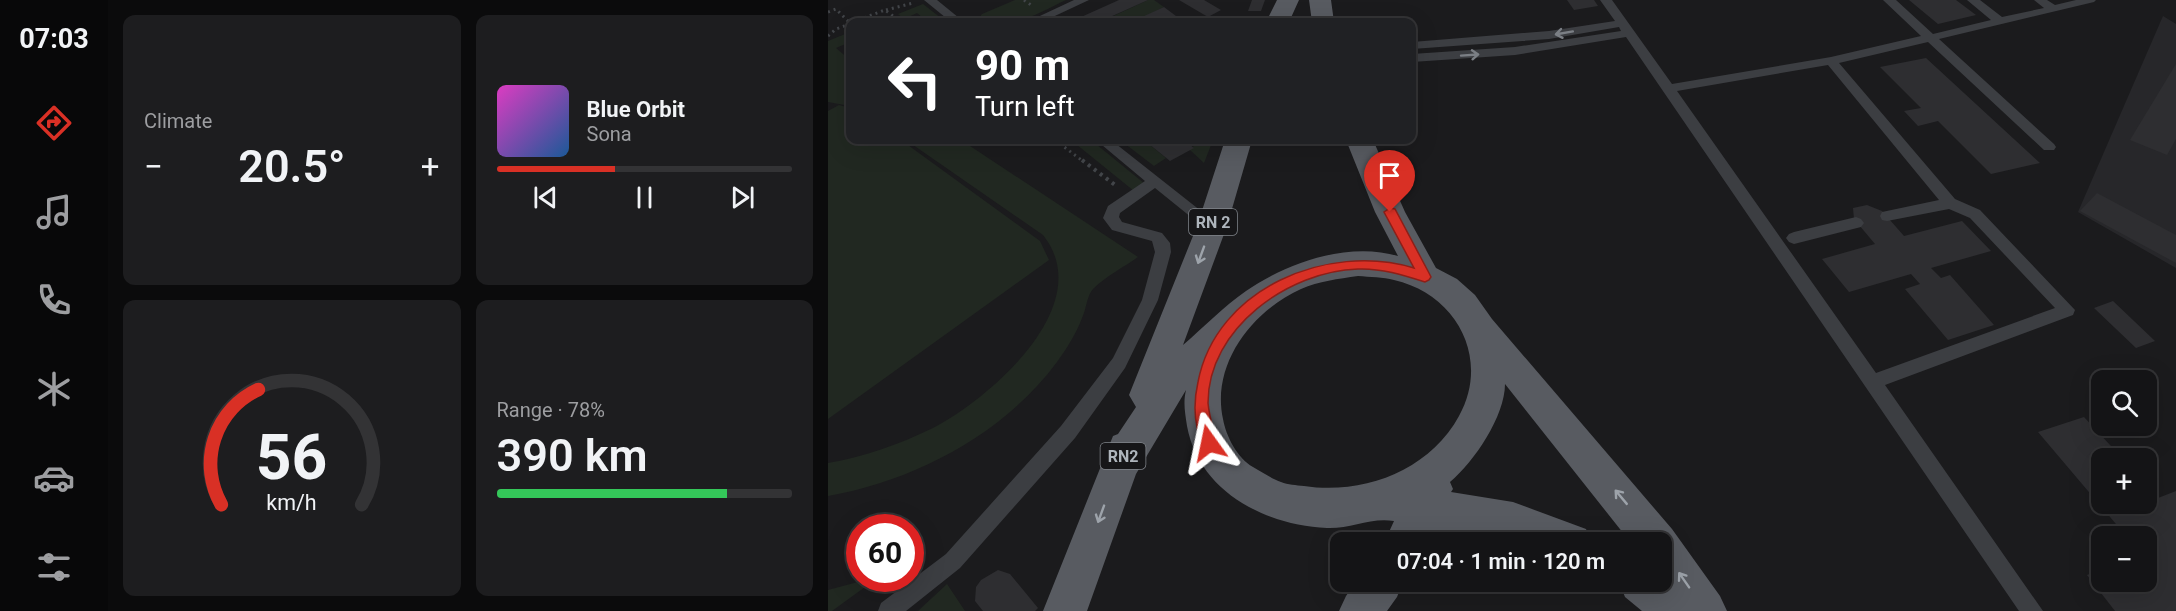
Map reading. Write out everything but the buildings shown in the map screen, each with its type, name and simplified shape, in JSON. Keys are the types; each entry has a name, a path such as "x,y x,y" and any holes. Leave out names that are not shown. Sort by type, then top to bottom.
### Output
{"main road":[{"path":"1280,18 1288,0"},
{"path":"1320,0 1322,18"},
{"name":"RN 2","path":"1183,303 1212,226 1237,144"},
{"path":"1362,144 1390,212 1425,277"},
{"path":"1477,323 1488,355 1487,390 1474,426 1448,460 1418,484 1381,500 1328,509 1276,501 1236,478 1209,443 1201,403 1209,363 1230,326 1256,301 1288,281 1322,269 1358,264 1393,267 1425,277 1446,288 1463,304 1648,532"},
{"name":"RN2","path":"1183,303 1178,371 1209,443"},
{"name":"RN2","path":"1065,611 1183,303"},
{"name":"RN2","path":"1118,468 1178,371 1230,326"},
{"path":"1426,526 1448,460"},
{"path":"1381,500 1426,526 1461,528 1487,523 1513,522 1541,532"},
{"path":"1672,564 1705,611"},
{"path":"1361,611 1375,592"},
{"path":"1652,592 1676,611"}],"lane":[{"path":"930,0 953,18"},
{"path":"1042,18 1083,0"},
{"path":"1606,0 2032,611"},
{"path":"1889,0 2049,147"},
{"path":"1973,0 1999,21"},
{"path":"2040,0 2053,9"},
{"path":"1668,89 1831,61 2090,0"},
{"path":"1416,46 1625,28"},
{"path":"1416,58 1515,51 1625,28"},
{"path":"1831,61 1950,203 1975,214 2067,310 1873,382"},
{"path":"1107,144 1212,226"},
{"path":"889,611 953,561 1068,432 1119,363 1150,300 1163,252 1162,243 1157,237 1117,226 1111,218 1113,210 1155,181"},
{"path":"1887,216 1950,203"},
{"path":"1794,238 1856,223"}],"path":[{"path":"864,18 914,3"},
{"path":"828,12 836,9 846,18"},
{"path":"885,10 896,18"},
{"path":"828,36 836,29 846,25"},
{"path":"1060,144 1130,197"}],"shaded area":[{"path":"1015,0 1066,0 1026,18 982,18 980,17 982,14"},
{"path":"1148,0 1154,0 1164,7 1141,18 1109,18"},
{"path":"923,4 941,18 923,18 917,13 903,18 898,14"},
{"path":"2163,16 2176,24 2176,268 2078,212"},
{"path":"846,34 846,44 836,48 846,57 846,105 828,102 828,41"},
{"path":"839,105 846,107 846,144 907,144 1040,241 1049,260 828,419 828,111"},
{"path":"912,144 967,144 1138,257 1093,289 1077,330 1057,362 1035,388 984,432 955,450 893,479 828,496 828,463 882,449 933,428 982,395 1007,373 1030,347 1048,319 1057,291 1057,262 1043,235"},
{"path":"1076,144 1096,144 1145,184 1134,191"},
{"path":"1125,144 1149,144 1166,158 1154,166"},
{"path":"1190,144 1211,144 1204,163 1190,150 1194,147"},
{"path":"947,584 965,611 918,611"},
{"path":"846,585 846,592 858,592 832,611 828,611 828,590"}],"route":[{"path":"1209,443 1201,403 1209,363 1230,326 1256,301 1288,281 1322,269 1358,264 1393,267 1425,277 1390,212"}]}
